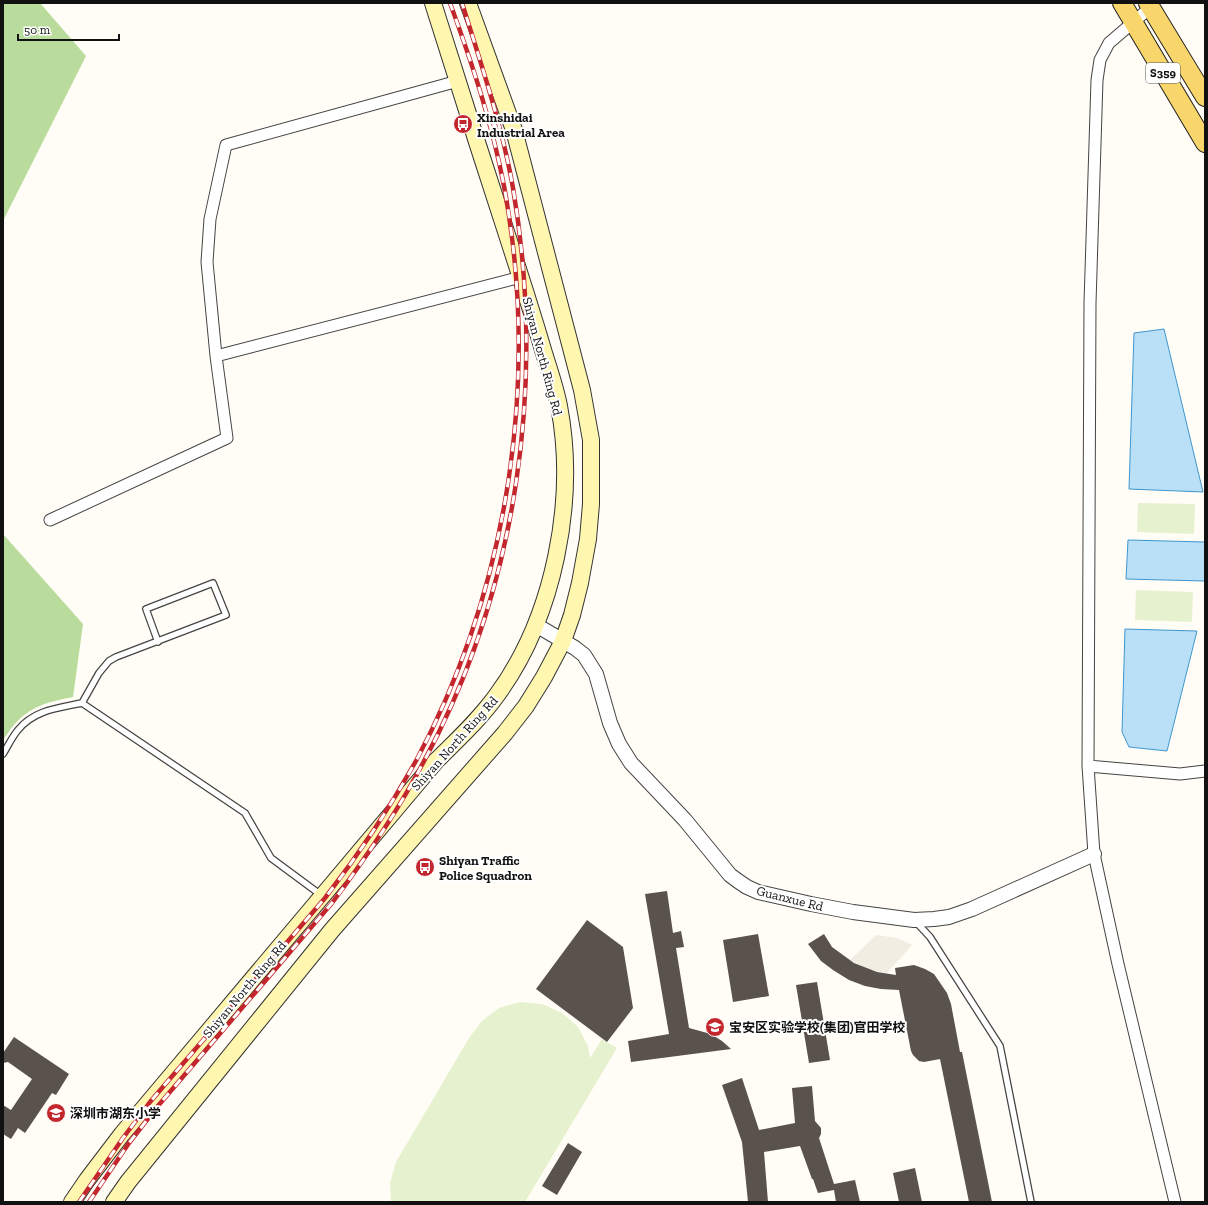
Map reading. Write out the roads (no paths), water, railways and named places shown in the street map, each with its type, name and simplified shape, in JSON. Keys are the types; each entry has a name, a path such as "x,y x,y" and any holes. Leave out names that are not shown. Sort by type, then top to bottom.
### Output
{"main road":[{"name":"Shiyan North Ring Rd","path":"72,1202 122,1134 436,761 475,723 498,695 517,665 536,625 552,578 560,540 564,502 565,467 559,405 521,277 433,3"},
{"name":"Shiyan North Ring Rd","path":"114,1202 128,1182 332,930 506,733 526,706 544,677 563,641 572,615 580,583 588,539 591,504 591,440 582,390 514,130 468,3"},
{"name":"S359","path":"1122,3 1205,143"},
{"name":"S359","path":"1150,5 1205,97"}],"street":[{"path":"1150,5 1134,22 1109,43 1100,60 1097,80 1090,304 1088,766 1094,854 1118,964 1175,1202"},
{"path":"50,520 227,438 216,356 207,262 210,219 226,145 458,81"},
{"path":"216,356 521,277"},
{"name":"Guanxue Rd","path":"536,625 584,655 596,674 610,723 619,744 630,763 685,820 723,867 738,881 758,892 853,912 914,920 934,919 949,917 972,909 1094,854"},
{"path":"1088,766 1180,774 1205,771"}],"lane":[{"path":"82,703 99,673 109,661 116,657 158,642 226,615 213,583 146,609 158,642"},
{"path":"3,754 18,730 27,721 50,709 82,703 246,813 271,858 322,896"},
{"path":"914,920 930,937 1000,1046 1031,1202"}],"water":[{"path":"1164,329 1203,492 1129,489 1134,333"},
{"path":"1128,540 1205,542 1205,581 1126,579"},
{"path":"1125,629 1197,631 1167,751 1129,747 1122,732"}],"railway":[{"path":"79,1202 150,1102 325,898 362,848 417,759 449,693 474,624 494,553 508,480 517,406 519,333 514,259 504,186 494,139 481,93 450,3"},
{"path":"89,1202 129,1143 157,1107 332,903 368,853 391,818 423,763 455,696 482,627 502,556 516,483 524,409 526,336 523,262 513,188 497,118 462,3"}],"place":[{"name":"Xinshidai Industrial Area","path":"463,124"},
{"name":"Shiyan Traffic Police Squadron","path":"425,867"},
{"name":"宝安区实验学校(集团)官田学校","path":"715,1027"},
{"name":"深圳市湖东小学","path":"56,1113"}]}
